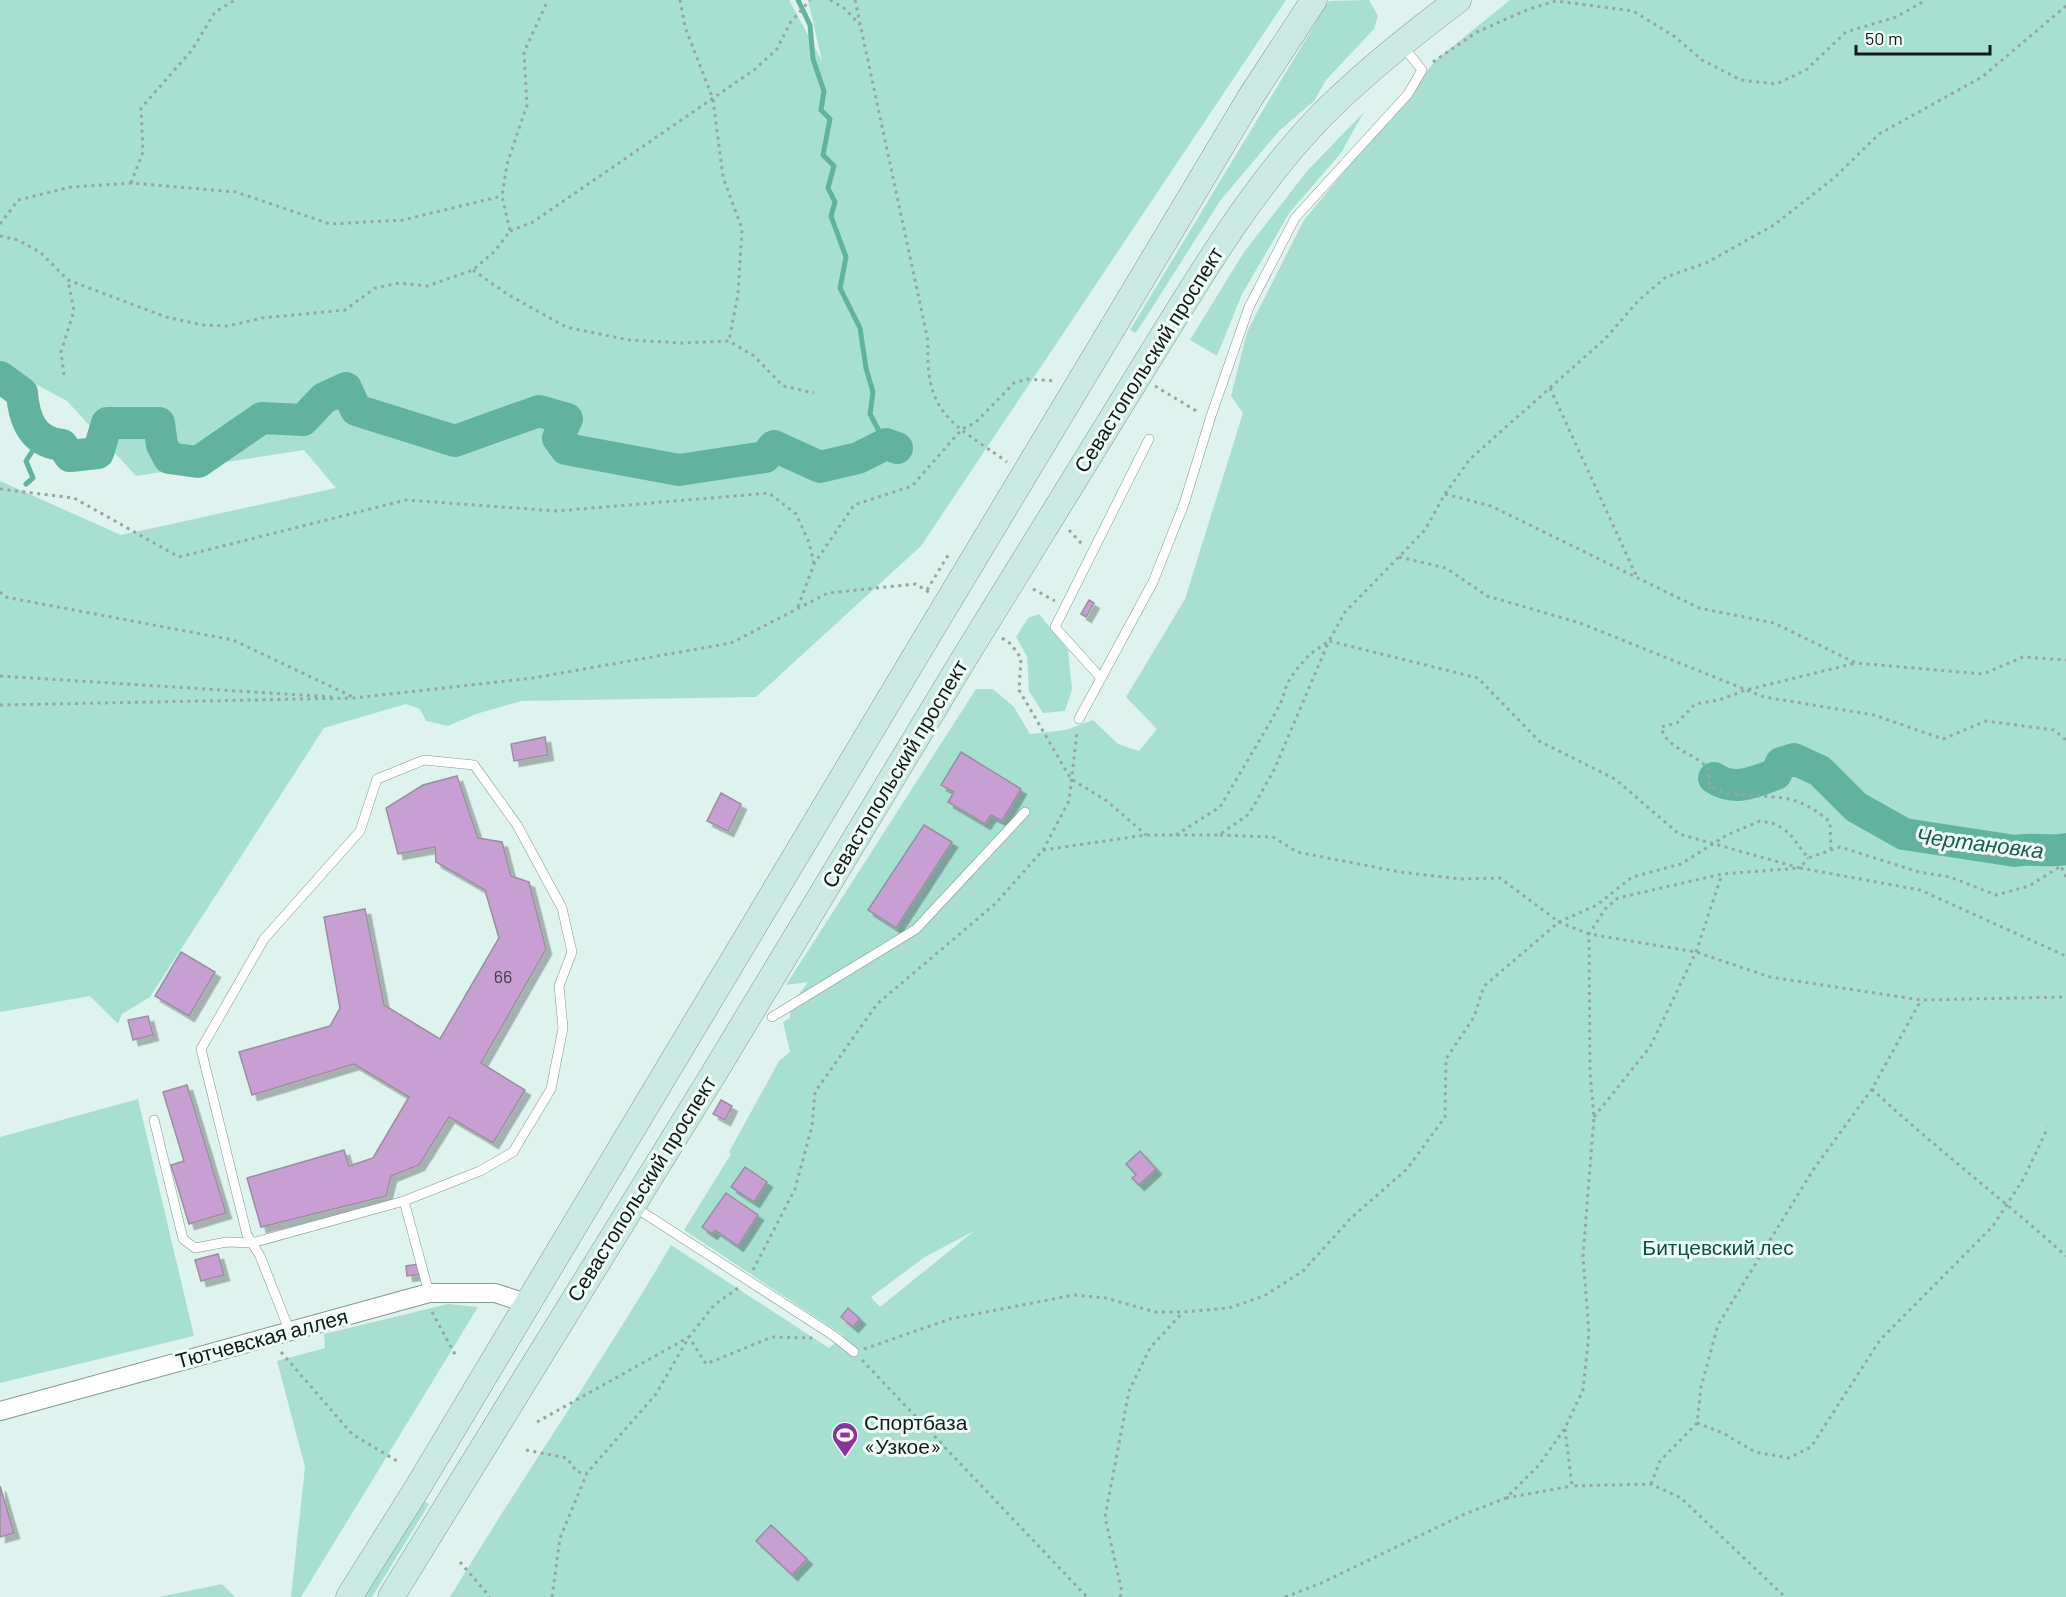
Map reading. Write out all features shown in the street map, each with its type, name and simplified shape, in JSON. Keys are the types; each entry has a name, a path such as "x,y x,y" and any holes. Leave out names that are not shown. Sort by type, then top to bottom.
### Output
{"main road":[{"name":"Севастопольский проспект","path":"349,1597 418,1487 526,1303 1250,98 1314,0"},
{"name":"Севастопольский проспект","path":"392,1597 1209,260 1266,182 1319,118 1401,45 1458,0"}],"street":[{"name":"Тютчевская аллея","path":"0,1412 426,1294 495,1293 526,1303"}],"lane":[{"path":"1079,719 1153,582 1184,504 1210,419 1249,307 1295,218 1408,94 1422,70 1401,45"},
{"path":"1100,677 1055,627 1090,552 1149,439"},
{"path":"154,1120 183,1239 195,1248 226,1242 252,1243 404,1202 480,1171 513,1152 551,1089 563,1028 559,986 572,952 562,908 517,825 474,765 424,760 377,779 360,831 264,939 201,1049 247,1235 252,1243 260,1256 290,1332"},
{"path":"772,1017 916,929 1025,812"},
{"path":"404,1202 426,1294"},
{"path":"631,1205 834,1336 854,1352"}],"path":[{"path":"131,183 143,152 141,108 192,50 215,12 235,0"},
{"path":"510,231 502,196 507,164 527,105 524,52 548,0"},
{"path":"680,0 686,27 713,99 723,177 742,229 738,294 729,341"},
{"path":"0,236 18,240 40,252 68,280 166,317 202,325 228,326 262,318 345,310 375,288 399,283 427,286 473,270 495,251 510,231 534,222 713,99 777,49 790,23 810,0"},
{"path":"830,0 844,8 861,26"},
{"path":"855,0 928,341 927,370 930,388 936,405 962,429 1006,462"},
{"path":"1422,70 1477,32 1529,9 1556,2 1633,10 1674,36 1702,60 1741,80 1776,84 1806,70 1846,32 1896,17 1926,0"},
{"path":"1219,835 1249,814 1274,770 1329,640 1345,612 1425,530 1445,494 1470,459 1605,339 1639,300 1666,277 1706,263 1774,225 1834,178 1879,134 1982,77 2066,6"},
{"path":"0,224 18,200 71,187 131,183 236,192 330,224 403,220 502,196"},
{"path":"473,270 507,294 566,327 629,340 682,343 729,341 754,356 783,386 814,393"},
{"path":"64,375 61,352 74,311 68,280"},
{"path":"798,607 813,564 854,505 912,486 962,429 975,423 1014,383 1026,379 1056,381"},
{"path":"1157,387 1210,419"},
{"path":"1550,388 1637,577"},
{"path":"0,489 75,498 179,557 406,500 557,511 769,493 796,514 809,542 813,564"},
{"path":"1445,494 1491,506 1699,608 1774,623 1856,663"},
{"path":"1069,530 1090,552"},
{"path":"1398,557 1446,568 1487,596 1580,623 1764,697 1874,715 1942,739 1986,721 2054,730 2066,740"},
{"path":"0,705 354,698 533,678 731,643 828,593 916,584"},
{"path":"1033,589 1065,606"},
{"path":"0,592 5,597 233,640 354,698"},
{"path":"1329,640 1478,678 1539,741 1616,779 1679,834 1800,868 1920,890 2066,956"},
{"path":"1176,835 1220,807 1271,721 1287,684 1309,655 1329,640"},
{"path":"1011,644 1021,658 1019,690 1071,779 1107,801 1146,835"},
{"path":"1832,850 1830,822 1815,809 1798,800 1778,795 1739,795 1712,788 1708,780 1710,771 1703,761 1684,753 1664,736 1661,728 1677,723 1695,704 1719,700 1746,690 1856,663 1983,674 2023,657 2066,660"},
{"path":"0,676 140,682 354,698"},
{"path":"552,1597 560,1538 587,1473 656,1394 689,1337 714,1305 747,1281 795,1189 812,1126 815,1092 877,1004 995,904 1043,850 1070,801 1079,719"},
{"path":"1087,1597 854,1352 950,1319 1074,1295 1106,1298 1155,1312 1229,1308 1264,1296 1303,1271 1351,1218 1407,1168 1445,1117 1446,1059 1474,1017 1484,986 1559,922 1596,904 1632,878 1681,864 1713,844 1760,821 1776,824 1789,833 1808,858"},
{"path":"1043,850 1146,835 1273,837 1298,852 1400,872 1460,879 1500,878 1559,922 1588,934 1696,952 1770,977 1921,1000 2066,997"},
{"path":"1506,1498 1539,1465 1565,1428 1583,1390 1589,1333 1583,1256 1594,1117 1590,1072 1588,934 1606,908 1618,898 1722,874 1800,868 1808,858 1840,847 1919,872 1950,877 1996,895 2029,886 2061,866 2066,877"},
{"path":"1594,1117 1650,1047 1696,952 1722,874"},
{"path":"1651,1484 1660,1461 1697,1423 1701,1387 1718,1324 1813,1170 1872,1089 1921,1000"},
{"path":"1872,1089 1925,1138 2008,1203 2066,1256"},
{"path":"1697,1423 1723,1433 1755,1452 1789,1458 1811,1447 1880,1340 1909,1308 1957,1266 1993,1226 2024,1178 2048,1127"},
{"path":"426,1294 457,1358"},
{"path":"1120,1597 1122,1592 1105,1518 1129,1391 1150,1348 1183,1312"},
{"path":"689,1337 706,1364 772,1337 834,1336"},
{"path":"268,1337 352,1434 397,1461"},
{"path":"537,1422 689,1337"},
{"path":"1565,1428 1572,1486"},
{"path":"526,1450 567,1458 577,1472 587,1473"},
{"path":"1285,1597 1319,1584 1465,1514 1506,1498 1572,1486 1651,1484 1681,1498 1785,1597"},
{"path":"460,1562 490,1597"}],"green space":[{"path":"0,0 789,0 822,61 808,0 1286,0 921,546 756,697 521,701 476,714 448,726 426,721 420,709 406,704 324,728 150,997 122,1014 118,1024 90,996 0,1012 0,481 121,535 336,488 304,450 136,476 67,401 0,365"},
{"path":"1369,0 1378,16 1374,29 1326,80 1314,101 1279,131 1220,201 1136,333 1130,330 1329,1"},
{"name":"Битцевский лес","path":"1510,0 2066,0 2066,1597 450,1597 671,1245 829,1348 844,1336 684,1230 731,1154 729,1152 779,1061 790,1052 783,1022 790,1018 790,1007 808,982 786,985 976,689 993,689 1014,707 1030,734 1066,730 1093,720 1118,744 1139,751 1157,729 1126,697 1185,599 1243,413 1231,396 1247,332 1304,220 1437,59","holes":["974,1231 880,1307 871,1297 925,1257"]},
{"path":"1364,112 1341,153 1290,212 1242,294 1217,356 1190,340 1244,252 1308,170"},
{"path":"1039,614 1068,650 1072,689 1065,711 1043,713 1029,691 1027,656 1016,637 1028,618"},
{"path":"138,1099 194,1336 0,1383 0,1137"},
{"path":"448,1304 478,1307 301,1597 291,1597 305,1467 277,1361 325,1348 324,1334"},
{"path":"422,1500 429,1504 372,1597 364,1597"},
{"path":"222,1584 235,1597 159,1597"}],"building":[{"path":"1089,600 1094,603 1086,617 1081,614"},
{"path":"545,737 548,755 514,761 511,744"},
{"path":"961,752 1021,789 1002,821 991,815 985,824 948,802 954,792 941,785"},
{"path":"457,776 478,838 502,842 511,876 529,882 546,949 481,1063 525,1090 493,1143 449,1117 419,1165 391,1176 386,1196 261,1227 247,1178 344,1150 349,1166 373,1158 409,1097 354,1064 252,1095 239,1052 330,1026 340,1008 324,917 365,909 384,1005 440,1039 499,938 485,890 436,862 435,847 398,854 386,808 423,785"},
{"path":"721,793 741,804 728,831 707,821"},
{"path":"924,825 952,842 896,928 868,910"},
{"path":"181,952 215,972 189,1016 155,996"},
{"path":"148,1016 153,1035 133,1040 128,1020"},
{"path":"187,1085 226,1213 189,1224 171,1165 184,1161 163,1092"},
{"path":"721,1100 732,1106 725,1120 713,1114"},
{"path":"1140,1151 1156,1169 1139,1185 1132,1178 1136,1175 1126,1164"},
{"path":"745,1167 767,1182 754,1202 731,1187"},
{"path":"726,1193 758,1215 738,1246 715,1230 712,1234 702,1227"},
{"path":"218,1254 224,1275 201,1281 195,1260"},
{"path":"419,1264 421,1274 407,1276 406,1266"},
{"path":"848,1308 860,1319 853,1327 841,1317"},
{"path":"0,1486 14,1533 0,1537"},
{"path":"771,1525 807,1559 792,1575 756,1541"}],"waterway":[{"path":"798,0 810,25 813,59 824,91 821,110 830,119 823,155 834,166 828,188 835,202 831,216 846,257 840,288 860,328 866,368 873,392 870,414 886,444"},
{"name":"Чертановка","path":"0,377 22,393 28,421 37,434 52,443 62,445 70,456 98,453 107,423 159,423 162,445 169,458 198,462 262,418 303,420 324,398 346,388 356,410 455,441 539,411 567,419 558,438 566,449 679,470 765,457 774,446 820,467 858,458 886,444 897,448"},
{"path":"26,484 33,478 26,461 37,444 49,444"},
{"name":"Чертановка","path":"1714,778 1729,784 1745,784 1776,774 1781,763 1794,759 1820,771 1856,807 1904,834 2015,851 2066,849"}],"place":[{"name":"Спортбаза «Узкое»","path":"845,1458"}]}
